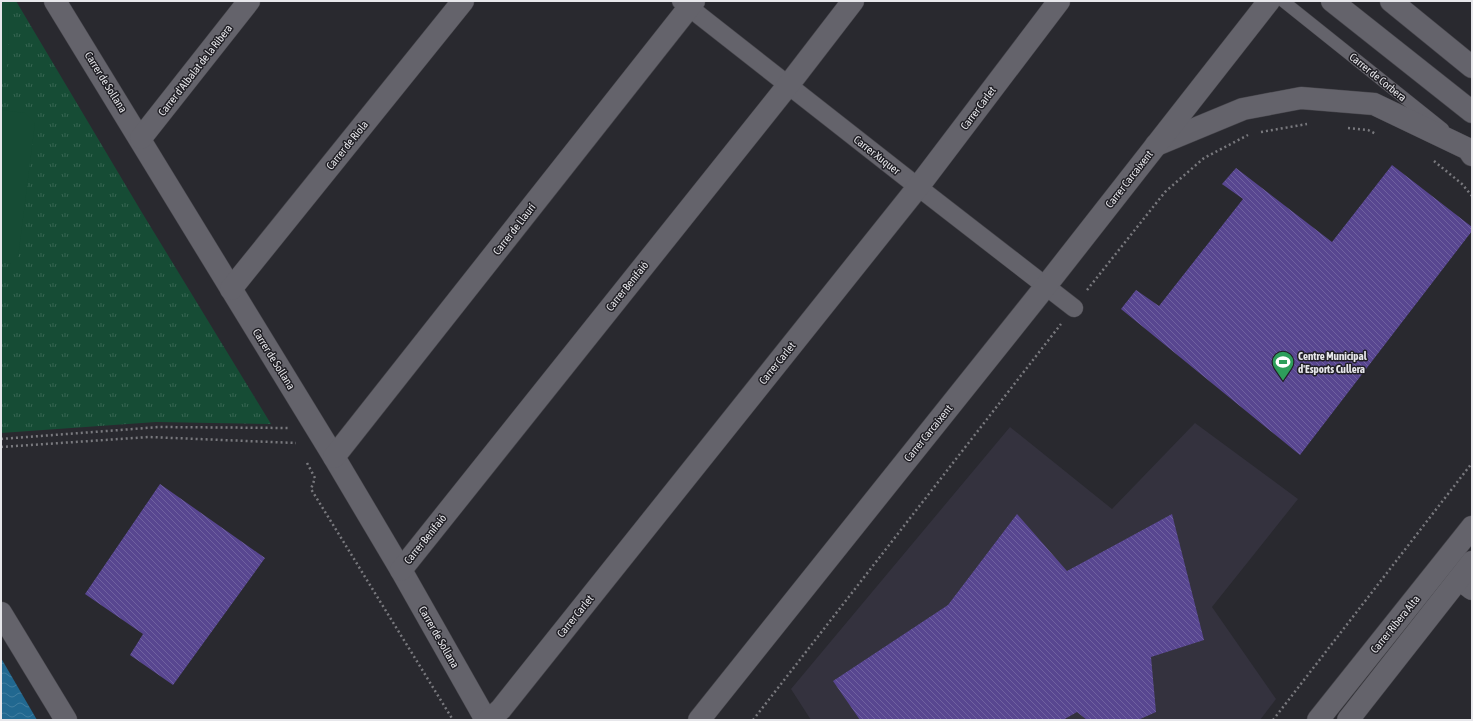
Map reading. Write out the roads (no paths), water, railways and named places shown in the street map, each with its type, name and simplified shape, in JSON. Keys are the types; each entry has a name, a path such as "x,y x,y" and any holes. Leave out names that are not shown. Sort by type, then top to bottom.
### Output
{"street":[{"name":"Carrer de Sollana","path":"55,1 141,138 334,457 401,570 486,720"},
{"name":"Carrer d'Albalat de la Ribera","path":"141,138 249,1"},
{"name":"Carrer de Riola","path":"231,289 463,1"},
{"name":"Carrer Benifaió","path":"401,570 788,85 853,1"},
{"name":"Carrer Carlet","path":"489,720 501,708 918,188 1059,1"},
{"name":"Carrer Carcaixent","path":"699,720 1045,286 1269,1"},
{"path":"1332,1 1472,112"},
{"path":"1391,1 1472,67"},
{"name":"Carrer Xuquer","path":"688,3 788,85 918,188 1074,308"},
{"name":"Carrer de Llaurí","path":"334,457 688,3"},
{"name":"Carrer Carcaixent","path":"1155,146 1243,109 1301,98 1374,104 1470,152"},
{"name":"Carrer Ribera Alta","path":"1318,720 1472,527"},
{"name":"Carrer Ribera Alta","path":"1356,717 1465,584 1472,562"},
{"path":"1,613 66,720"}],"lane":[{"name":"Carrer de Corbera","path":"1283,1 1470,152"}],"water":[{"path":"1,658 37,720 1,720"}],"place":[{"name":"Centre Municipal d'Esports Cullera","path":"1283,382"}]}
